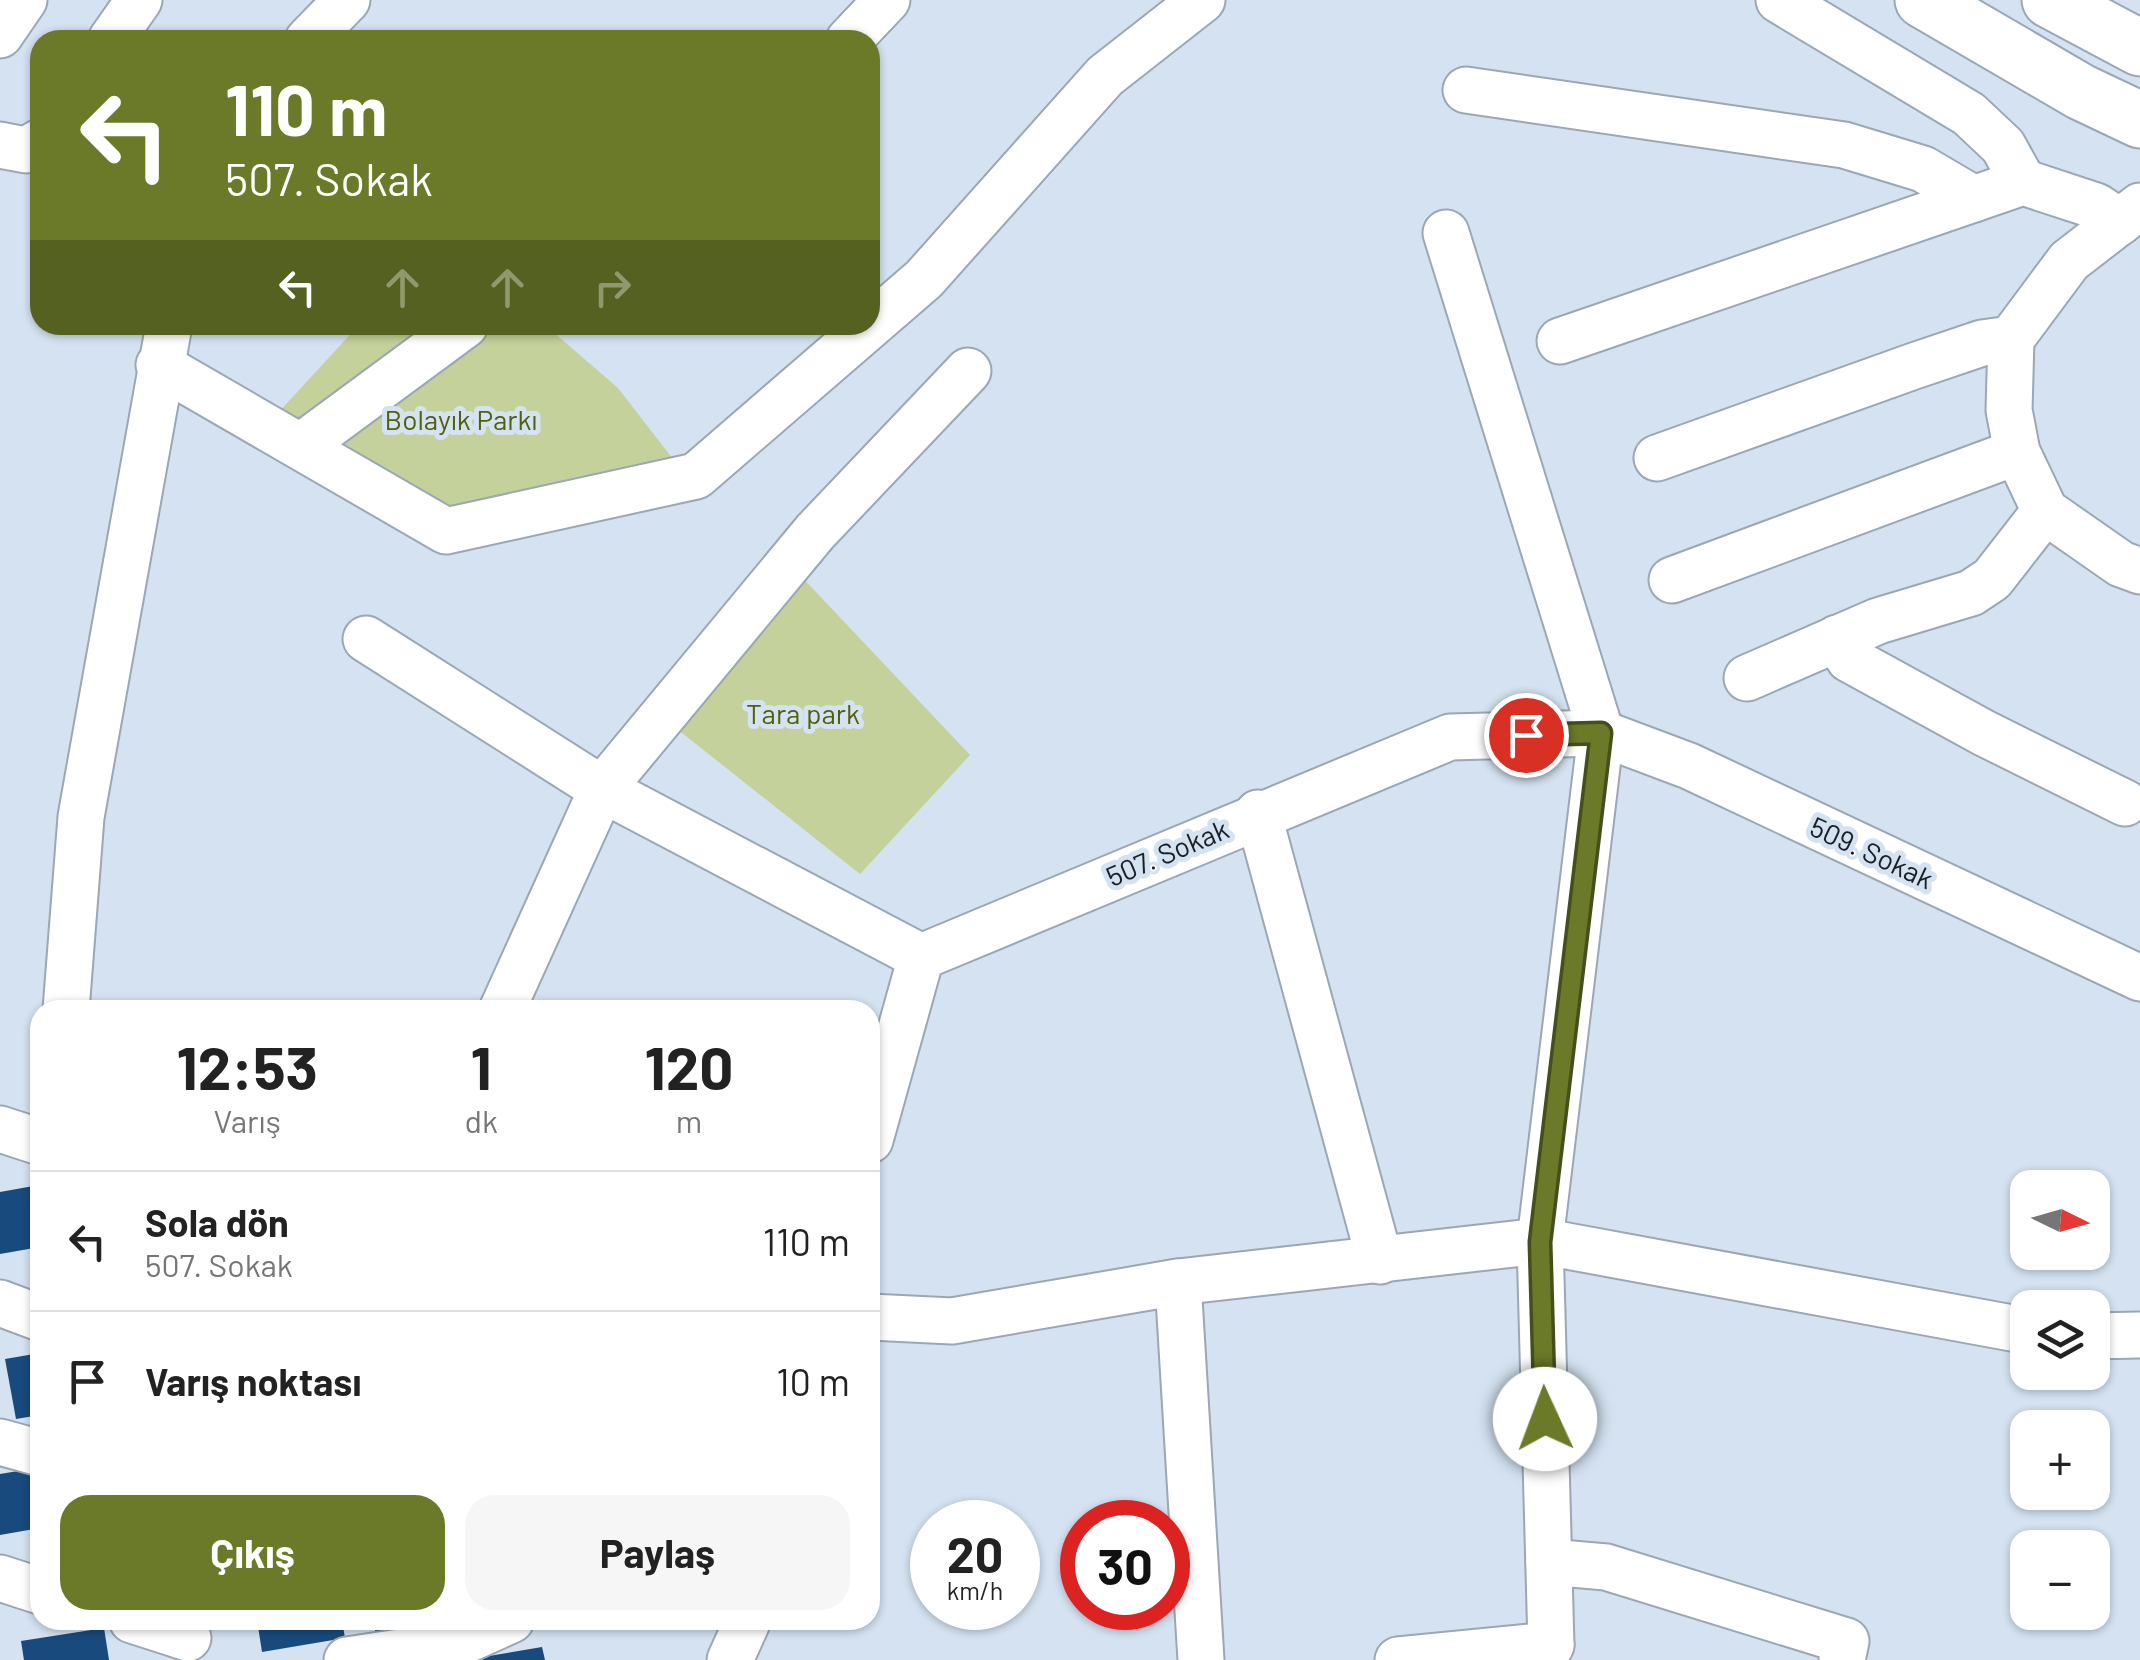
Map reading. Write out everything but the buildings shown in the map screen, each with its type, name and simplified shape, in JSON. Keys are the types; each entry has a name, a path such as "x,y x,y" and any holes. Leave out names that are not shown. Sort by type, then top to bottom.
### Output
{"main road":[{"path":"1923,0 2080,92 2140,120"},
{"path":"2050,0 2140,48"}],"street":[{"path":"0,35 24,0"},
{"path":"119,30 139,0"},
{"path":"318,30 346,0"},
{"path":"858,30 887,0"},
{"path":"880,317 924,279 1105,76 1202,0"},
{"path":"1779,0 1969,114 2003,146 2023,182"},
{"path":"1466,90 1844,145 1923,169 1974,199"},
{"path":"0,145 30,148"},
{"path":"1560,341 2023,182 2130,214"},
{"path":"2130,214 2069,260 2011,340 2009,410 2017,452 2044,511 2121,564 2140,571"},
{"path":"1398,1660 1547,1652 1549,1562 1540,1242 1601,733 1446,234"},
{"path":"302,446 452,335"},
{"path":"67,1000 81,818 164,345 302,446 446,530 696,476 859,335"},
{"path":"1657,458 1982,343 2011,340"},
{"path":"507,1000 602,789 816,532 968,371"},
{"path":"1672,580 2017,452"},
{"path":"1746,678 1837,638 1971,593 1992,579 2044,511"},
{"path":"366,638 602,789 921,956 880,1104"},
{"path":"1837,638 1849,659 1984,734 2125,803"},
{"name":"507. Sokak","path":"921,956 1450,737 1601,733"},
{"name":"509. Sokak","path":"1601,733 1689,766 2140,978"},
{"path":"1258,814 1380,1261"},
{"path":"0,1129 30,1139"},
{"path":"880,1317 952,1320 1178,1282 1540,1242 2010,1328"},
{"path":"1178,1282 1201,1660"},
{"path":"0,1304 30,1314"},
{"path":"2110,1336 2140,1335"},
{"path":"0,1442 30,1450"},
{"path":"1549,1562 1606,1566 1846,1641 1842,1660"},
{"path":"0,1578 30,1587"},
{"path":"161,1630 187,1639"},
{"path":"347,1660 460,1643 489,1630"},
{"path":"730,1660 744,1630"}],"green space":[{"name":"Bolayık Parkı","path":"350,335 557,335 618,388 676,463 445,519 277,414"},
{"name":"Tara park","path":"798,573 970,755 860,874 672,725"}],"route":[{"path":"1526,735 1601,733 1540,1242 1545,1419"}]}
